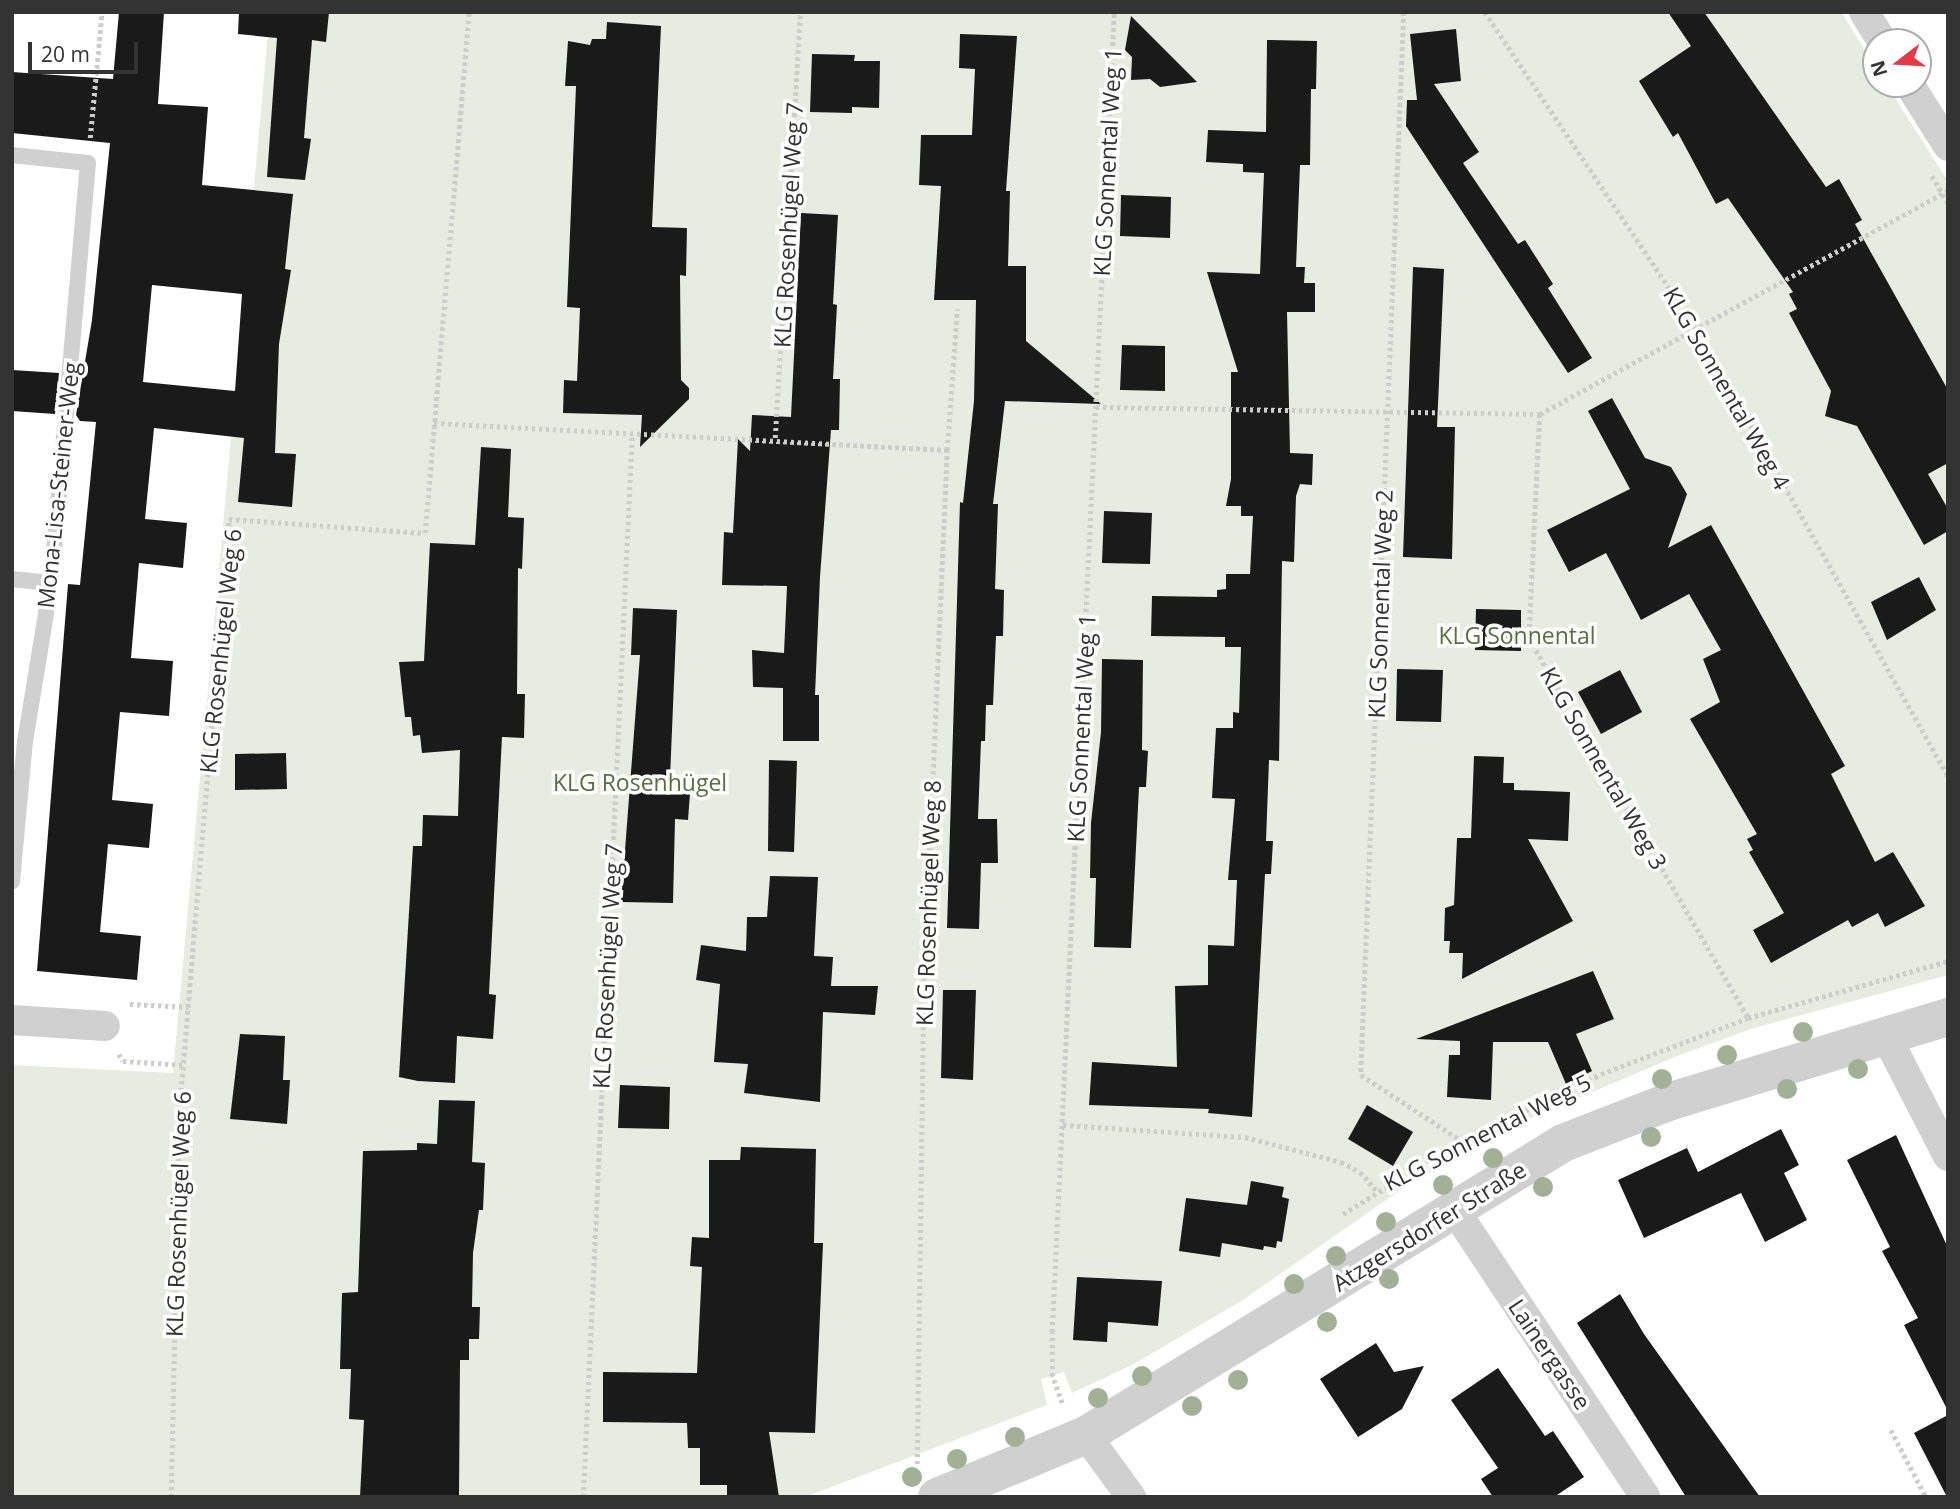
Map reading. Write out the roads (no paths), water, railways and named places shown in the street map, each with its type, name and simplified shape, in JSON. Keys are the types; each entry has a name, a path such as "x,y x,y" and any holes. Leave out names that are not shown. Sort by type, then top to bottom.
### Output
{"street":[{"path":"1864,12 1874,28"},
{"path":"1918,98 1948,146"},
{"name":"Atzgersdorfer Straße","path":"927,1483 1086,1435 1455,1212 1563,1143 1668,1102 1948,1017"},
{"path":"12,1020 105,1026"},
{"path":"1886,1036 1948,1156"},
{"name":"Lainergasse","path":"1455,1212 1645,1497"},
{"path":"1086,1435 1131,1497"}],"lane":[{"name":"Mona-Lisa-Steiner-Weg","path":"12,155 88,163 51,583 25,741 12,881"},
{"path":"12,579 51,583"}],"park label":[{"name":"KLG Sonnental","path":"1517,635"},
{"name":"KLG Rosenhügel","path":"640,782"}]}
